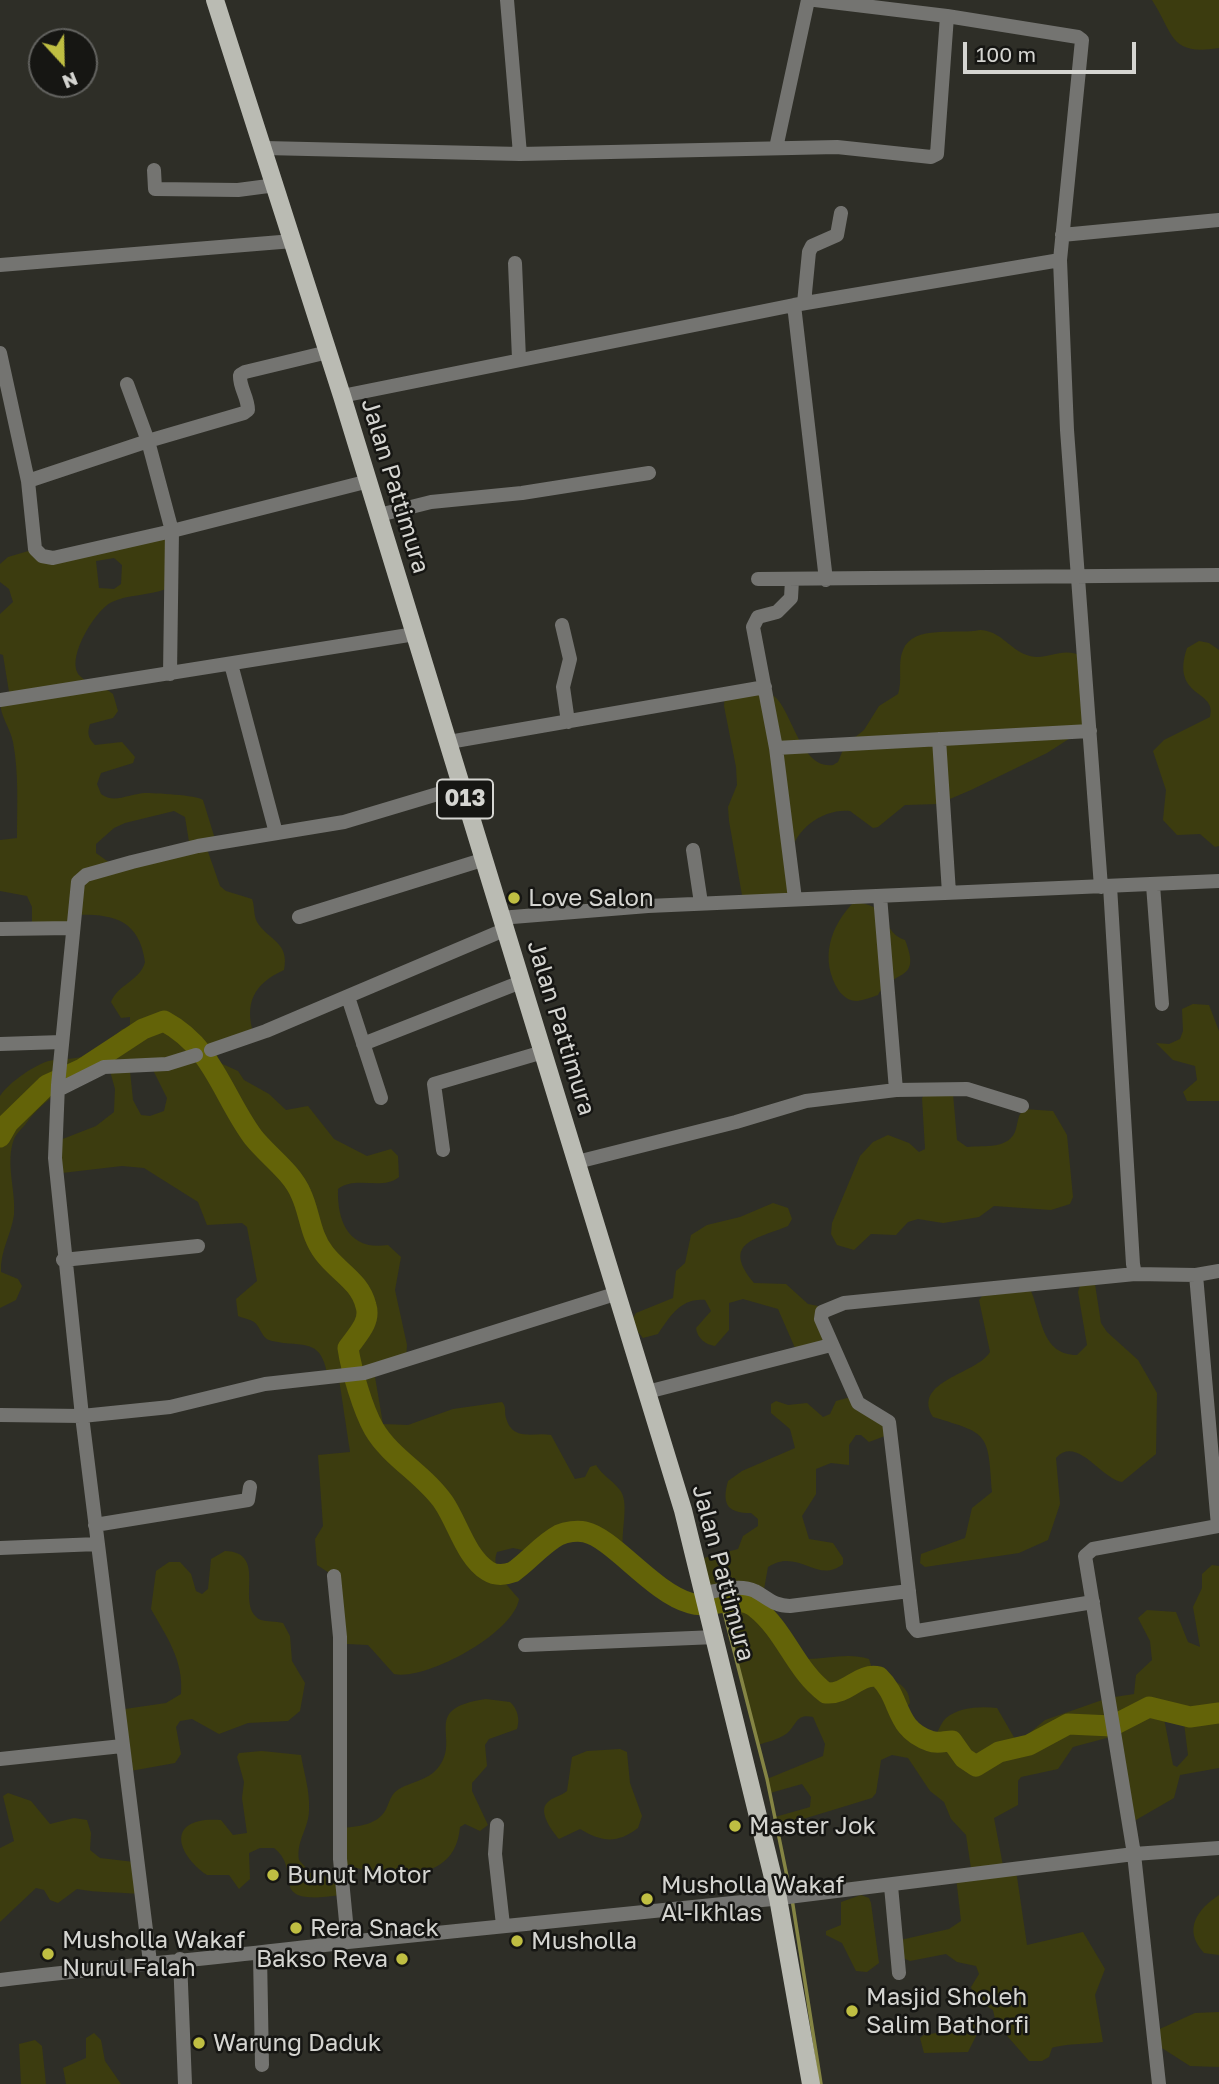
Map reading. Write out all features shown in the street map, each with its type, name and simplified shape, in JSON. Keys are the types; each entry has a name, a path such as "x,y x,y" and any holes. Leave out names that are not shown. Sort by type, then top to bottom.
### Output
{"main road":[{"name":"Jalan Pattimura","path":"215,0 369,481 482,860 647,1392 707,1603 781,1897 811,2084"}],"street":[{"path":"508,0 520,154"},
{"path":"776,148 808,0"},
{"path":"815,0 947,16 1078,37 1082,40 1060,260 1067,430 1135,1274"},
{"path":"264,148 520,154 837,146 934,156 940,127 947,16"},
{"path":"154,170 155,189 238,190 276,185"},
{"path":"826,580 799,304 809,252 812,246 837,235 841,213"},
{"path":"1062,235 1219,220"},
{"path":"0,265 293,241"},
{"path":"342,396 799,304 1060,260"},
{"path":"515,263 519,359"},
{"path":"28,481 244,413 248,410 248,403 240,375 328,352"},
{"path":"0,353 28,481 35,549 42,556 52,558 172,531 369,481"},
{"path":"127,384 148,442 172,531 170,674"},
{"path":"379,515 431,502 522,493 649,473"},
{"path":"758,579 1219,575"},
{"path":"792,580 791,598 777,612 758,617 753,627 776,748 795,899"},
{"path":"562,625 570,659 562,687 568,722"},
{"path":"0,700 415,634"},
{"path":"231,664 276,833"},
{"path":"449,742 765,687"},
{"path":"776,748 1090,731"},
{"path":"939,739 949,893"},
{"path":"150,1962 63,1260 55,1158 58,1088 78,882 86,875 190,848 344,822 461,787"},
{"path":"693,850 701,903"},
{"path":"299,917 482,860"},
{"path":"211,1049 267,1031 348,997 502,924 701,903 1219,881"},
{"path":"1153,885 1162,1004"},
{"path":"880,896 896,1090"},
{"path":"1,929 72,928"},
{"path":"363,1044 521,982"},
{"path":"348,997 381,1098"},
{"path":"0,1044 62,1042"},
{"path":"443,1150 434,1084 543,1052"},
{"path":"58,1088 104,1067 167,1064 196,1055"},
{"path":"577,1162 736,1122 806,1101 896,1090 967,1089 1022,1106"},
{"path":"63,1260 198,1246"},
{"path":"1093,1602 918,1631 913,1626 889,1422 858,1403 824,1330 822,1312 844,1303 1135,1274 1196,1275 1219,1271"},
{"path":"1159,2084 1134,1854 1087,1552 1218,1526 1196,1275"},
{"path":"0,1415 82,1416 170,1408 265,1384 339,1378 364,1373 618,1293"},
{"path":"647,1392 831,1345"},
{"path":"95,1525 248,1500 250,1487"},
{"path":"0,1549 98,1544"},
{"path":"334,1576 340,1637 341,1859 348,1942"},
{"path":"707,1603 741,1588 754,1591 772,1603 790,1606 909,1591"},
{"path":"525,1645 716,1637"},
{"path":"0,1759 122,1746"},
{"path":"497,1825 495,1854 503,1925"},
{"path":"0,1980 150,1962 260,1954 503,1925 891,1886 1134,1854 1219,1848"},
{"path":"891,1886 899,1973"},
{"path":"260,1954 262,2065"},
{"path":"180,1959 185,2084"}],"shaded area":[{"path":"1152,0 1219,0 1219,48 1191,49 1175,40"},
{"path":"172,531 166,589 112,602 98,614 79,647 76,669 80,676 113,694 118,711 113,718 90,724 90,738 95,745 122,742 135,757 133,763 101,773 97,784 101,794 111,798 149,793 203,800 215,839 206,846 220,886 226,891 252,899 257,922 284,953 284,970 265,982 254,996 250,1014 254,1035 217,1047 218,1062 238,1071 244,1080 269,1094 286,1110 308,1106 334,1139 367,1156 391,1149 398,1156 399,1177 392,1181 353,1183 338,1189 340,1213 348,1232 364,1244 388,1245 401,1257 395,1290 407,1345 406,1360 374,1371 383,1424 408,1425 453,1409 502,1402 506,1418 513,1430 524,1434 551,1435 575,1479 585,1477 590,1467 596,1465 622,1494 625,1508 623,1545 615,1552 594,1536 576,1532 557,1537 536,1553 513,1548 497,1552 495,1558 498,1571 519,1599 514,1612 486,1640 467,1652 426,1670 394,1674 368,1645 347,1644 340,1637 334,1576 317,1565 315,1539 323,1526 318,1455 350,1452 339,1379 328,1379 321,1356 310,1346 269,1340 255,1323 238,1316 236,1299 257,1281 247,1227 242,1223 207,1225 198,1202 144,1168 122,1166 62,1173 55,1142 96,1126 114,1112 115,1089 110,1071 130,1071 133,1100 141,1115 150,1116 164,1111 167,1098 150,1064 115,1068 82,1079 38,1109 15,1137 10,1157 14,1215 2,1257 1,1272 18,1279 22,1286 16,1300 0,1308 0,1096 17,1079 40,1064 91,1055 112,1045 113,1038 122,1029 130,1028 130,1017 121,1018 111,1002 119,991 139,974 145,962 137,936 121,922 100,916 74,915 72,928 32,929 32,907 27,896 0,891 0,840 17,838 17,802 13,742 0,700 10,698 3,655 0,654 0,614 13,602 9,589 0,582 0,564 8,557 35,549 42,556","holes":["114,558 122,565 121,584 114,589 99,588 96,561","174,811 185,817 190,848 110,863 96,853 96,844 114,828"]},
{"path":"980,630 993,633 1024,654 1039,657 1068,652 1084,657 1089,726 1047,753 971,790 938,804 905,805 878,827 873,828 850,811 821,816 805,828 794,845 789,865 789,900 743,901 729,821 728,807 737,785 724,706 725,693 770,694 784,709 811,757 821,764 833,765 838,762 845,745 864,730 879,706 898,694 901,655 908,642 916,637 937,632"},
{"path":"1199,641 1209,643 1219,650 1219,846 1215,847 1200,834 1177,835 1163,820 1166,790 1153,751 1164,740 1210,717 1211,708 1189,685 1183,664 1187,648"},
{"path":"854,902 867,904 881,913 892,931 905,940 910,963 904,973 891,981 878,995 857,1001 847,998 839,991 833,979 829,956 833,933"},
{"path":"1193,1004 1209,1005 1219,1031 1219,1101 1187,1101 1183,1092 1197,1080 1195,1066 1173,1060 1156,1043 1169,1044 1180,1039 1183,1031 1182,1009"},
{"path":"925,1094 953,1094 957,1140 967,1147 996,1145 1008,1140 1013,1136 1024,1109 1053,1111 1067,1135 1073,1197 1070,1204 1051,1210 994,1206 979,1217 943,1223 918,1219 908,1222 896,1235 871,1234 854,1250 837,1245 831,1234 832,1223 860,1156 873,1142 888,1135 909,1143 919,1152 925,1149 922,1098"},
{"path":"773,1203 788,1208 792,1219 788,1226 747,1244 742,1250 744,1269 754,1283 786,1284 808,1304 818,1306 831,1345 795,1348 778,1309 743,1299 729,1303 729,1330 715,1346 702,1340 696,1328 711,1311 705,1300 682,1305 658,1334 643,1338 633,1318 636,1313 673,1298 676,1271 685,1263 691,1235 707,1225 740,1217"},
{"path":"1095,1284 1101,1323 1107,1332 1138,1360 1157,1393 1156,1454 1122,1482 1106,1474 1081,1455 1064,1452 1056,1458 1060,1504 1048,1540 1019,1553 925,1567 920,1563 921,1554 965,1538 972,1508 992,1492 989,1457 982,1438 965,1427 933,1417 929,1405 931,1395 938,1386 983,1360 990,1352 979,1300 983,1295 1031,1291 1050,1342 1056,1349 1077,1355 1087,1345 1078,1292 1080,1285"},
{"path":"857,1399 885,1417 885,1436 869,1442 861,1435 856,1435 849,1445 849,1465 831,1463 816,1469 816,1494 802,1516 809,1539 833,1543 843,1558 843,1564 825,1571 789,1561 779,1562 768,1567 764,1589 705,1593 696,1560 738,1549 743,1536 758,1526 758,1519 751,1513 737,1512 726,1502 728,1481 742,1471 795,1448 790,1429 771,1413 771,1404 776,1401 788,1405 807,1403 823,1417 830,1414 836,1401"},
{"path":"225,1551 238,1554 246,1560 253,1613 261,1620 283,1623 290,1636 292,1661 305,1683 300,1711 288,1721 248,1723 219,1734 192,1719 180,1721 176,1727 181,1754 175,1763 125,1772 118,1710 166,1703 181,1694 177,1659 151,1609 156,1571 169,1562 180,1562 191,1574 196,1591 202,1594 208,1589 211,1559"},
{"path":"1212,1565 1219,1566 1219,1768 1180,1775 1174,1798 1129,1824 1114,1736 1073,1747 1058,1769 1021,1777 1018,1781 1018,1805 994,1818 1004,1871 1016,1870 1027,1945 1083,1932 1105,1969 1095,1995 1103,2042 1052,2048 1049,2057 1042,2061 1029,2061 996,2023 993,2010 975,1998 971,1987 979,1974 976,1966 957,1962 946,1954 910,1961 898,1956 896,1941 949,1929 961,1921 956,1877 972,1875 966,1835 951,1819 944,1802 930,1791 908,1758 892,1755 881,1760 876,1793 872,1798 777,1827 775,1817 810,1807 811,1797 802,1784 770,1793 767,1779 823,1756 825,1744 813,1717 807,1716 799,1719 783,1736 758,1745 722,1604 746,1604 767,1616 783,1636 795,1658 850,1656 869,1659 874,1675 903,1686 910,1703 899,1716 906,1727 929,1741 951,1714 964,1709 984,1707 997,1708 1015,1739 1021,1740 1045,1720 1108,1698 1134,1694 1136,1675 1152,1660 1150,1641 1138,1618 1147,1610 1176,1612 1188,1642 1200,1647 1193,1607 1202,1588 1202,1574","holes":["1162,1708 1183,1715 1188,1755 1177,1767 1173,1765"]},
{"path":"486,1699 510,1702 517,1711 518,1722 517,1729 489,1739 485,1745 487,1766 472,1783 472,1791 488,1825 480,1831 465,1824 460,1827 455,1846 446,1860 417,1873 380,1872 344,1865 340,1828 374,1821 384,1813 397,1791 433,1773 444,1758 447,1718 453,1710 465,1704"},
{"path":"620,1749 627,1752 630,1783 642,1816 638,1828 616,1839 602,1839 580,1829 559,1839 544,1811 551,1799 567,1791 572,1757 587,1751"},
{"path":"262,1751 301,1755 309,1810 299,1847 299,1860 314,1877 336,1876 341,1895 317,1897 293,1892 283,1857 274,1848 260,1848 249,1853 250,1879 239,1889 229,1875 207,1875 187,1856 181,1837 184,1829 192,1824 204,1820 221,1820 233,1835 247,1833 242,1798 244,1782 237,1757 239,1753"},
{"path":"8,1793 31,1801 50,1824 74,1818 87,1820 91,1833 90,1850 100,1858 134,1862 141,1894 77,1889 58,1903 50,1900 44,1890 36,1888 0,1922 0,1848 14,1841 3,1796"},
{"path":"861,1895 869,1898 871,1903 879,1963 867,1972 856,1971 842,1943 826,1935 826,1931 841,1925 841,1902"},
{"path":"1219,1895 1219,1955 1204,1953 1197,1944 1194,1928 1199,1913"},
{"path":"1219,2012 1219,2067 1190,2066 1154,2043 1153,2032 1195,2013"},
{"path":"977,2019 981,2026 968,2052 924,2053 920,2038 924,2035 966,2028"},
{"path":"94,2033 101,2040 105,2061 121,2084 66,2084 63,2068 86,2058 86,2038"},
{"path":"35,2040 42,2046 46,2084 21,2084 19,2044"}],"waterway":[{"path":"0,1137 8,1123 47,1085 82,1069 143,1029 164,1021 181,1032 206,1058 253,1137 292,1178 304,1201 319,1246 354,1283 363,1297 367,1317 348,1348 358,1389 374,1429 389,1449 436,1493 474,1557 491,1573 513,1572 562,1534 582,1531 596,1536 676,1597 698,1605 733,1601 749,1603 775,1628 806,1673 826,1693 841,1691 865,1678 879,1677 910,1729 918,1736 933,1742 952,1741 964,1758 976,1766 999,1752 1029,1745 1068,1724 1112,1726 1149,1707 1190,1717 1219,1713"},
{"path":"722,1604 767,1779 790,1891"},
{"path":"792,1899 821,2084"}],"place":[{"name":"Love Salon","path":"514,898"},
{"name":"Master Jok","path":"735,1826"},
{"name":"Bunut Motor","path":"273,1875"},
{"name":"Musholla Wakaf Al-Ikhlas","path":"647,1899"},
{"name":"Rera Snack","path":"296,1928"},
{"name":"Musholla","path":"517,1941"},
{"name":"Musholla Wakaf Nurul Falah","path":"48,1954"},
{"name":"Bakso Reva","path":"402,1959"},
{"name":"Masjid Sholeh Salim Bathorfi","path":"852,2011"},
{"name":"Warung Daduk","path":"199,2043"}]}
